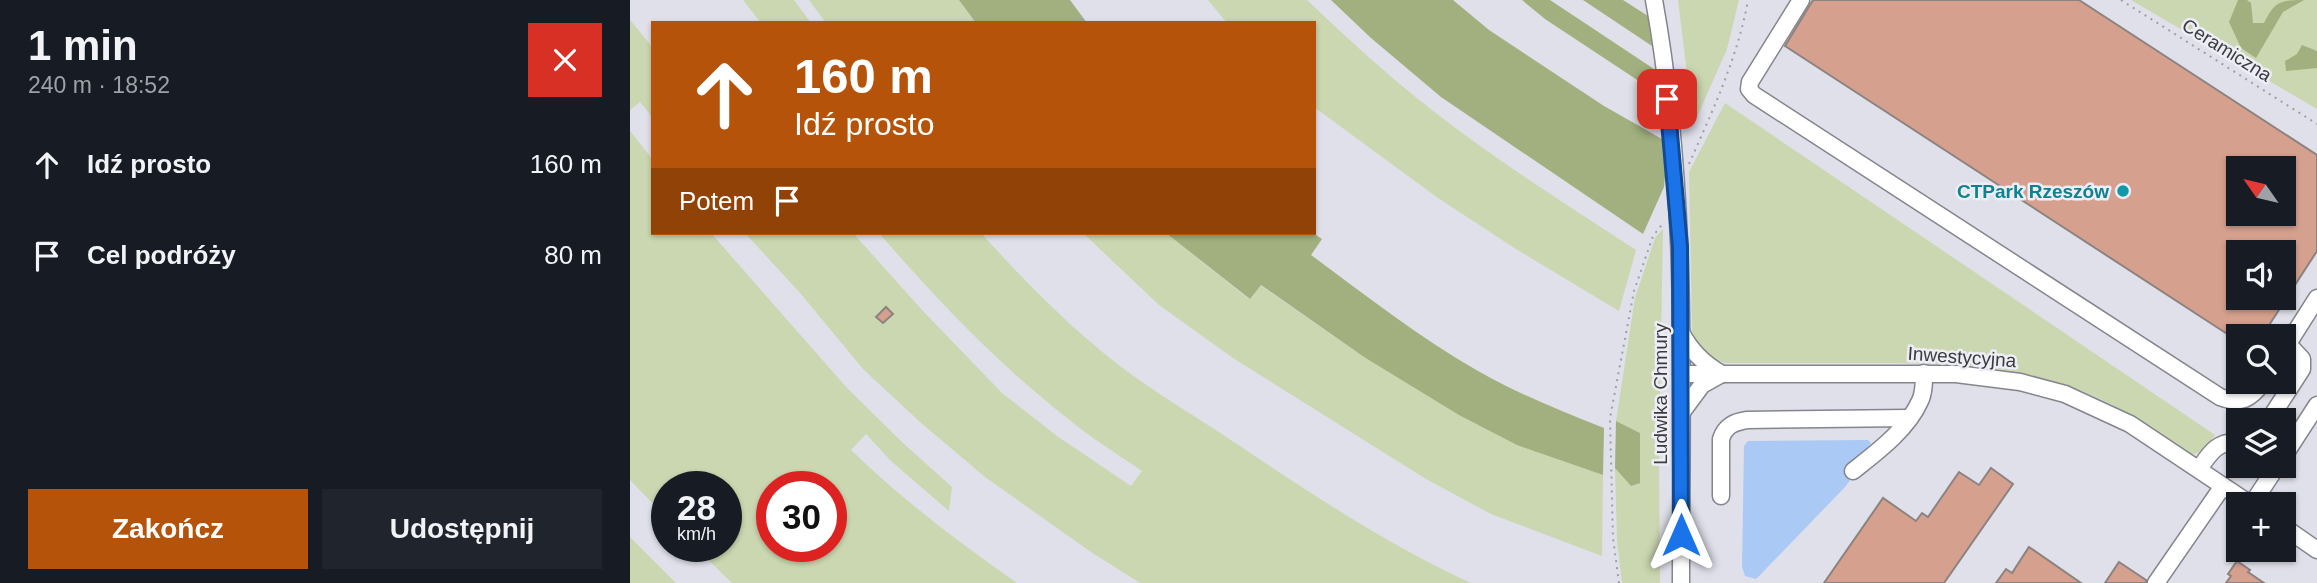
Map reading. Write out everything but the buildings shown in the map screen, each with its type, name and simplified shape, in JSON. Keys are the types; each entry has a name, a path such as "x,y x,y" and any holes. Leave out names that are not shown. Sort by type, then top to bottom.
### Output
{"street":[{"name":"Ludwika Chmury","path":"1654,0 1670,122 1680,247 1681,583"},
{"path":"1801,0 1750,82 1749,89 1754,94 2220,397 2235,402 2247,399 2252,394"},
{"path":"2296,331 2317,298"},
{"path":"1681,331 1686,342 1701,359 1723,374"},
{"path":"2296,354 2302,359 2302,369 2296,378"},
{"path":"1853,471 1886,444 1909,418 1921,401 1924,373"},
{"name":"Inwestycyjna","path":"1681,374 1924,373 1997,378 2065,394 2130,424 2232,492"},
{"path":"1681,414 1702,385 1723,374"},
{"path":"2296,437 2317,405"},
{"path":"1720,496 1721,439 1733,423 1747,420 1909,418"},
{"path":"2199,469 2218,445 2226,443"},
{"path":"2156,583 2223,486"},
{"path":"2296,535 2317,550"}],"path":[{"path":"1686,171 1717,100 1748,0"},
{"name":"Ceramiczna","path":"2122,0 2317,124"},
{"path":"1619,583 1614,538 1610,418 1634,291 1653,236 1676,206"}],"green space":[{"path":"743,0 794,0 810,21 759,21"},
{"path":"809,0 959,0 975,21 825,21"},
{"path":"959,0 1070,0 1086,21 975,21"},
{"path":"1208,0 1307,0 1384,70 1457,129 1636,250 1619,311 1438,198 1316,108 1316,21 1225,21"},
{"path":"1331,0 1453,0 1489,30 1604,106 1662,139 1666,165 1664,187 1643,234 1441,97"},
{"path":"1522,0 1550,0 1654,69 1657,93 1545,19"},
{"path":"1583,0 1623,0 1648,16 1652,46"},
{"path":"1678,0 1739,0 1727,49 1697,117 1692,114"},
{"path":"2131,0 2317,0 2317,109"},
{"path":"2238,0 2251,3 2253,23 2264,23 2279,3 2304,0 2283,12 2256,58 2241,48 2229,22"},
{"path":"630,20 651,46 651,116 640,102 630,110"},
{"path":"2302,45 2317,51 2317,68 2286,71 2285,61 2297,54"},
{"path":"1725,103 2215,435 2205,450 2192,455 2144,423 2093,396 2056,382 2011,371 1918,363 1726,363 1709,355 1700,348 1692,331 1689,172"},
{"path":"630,131 651,157 651,235 713,235 847,388 952,487 949,511 891,461 866,434 851,450 931,520 1017,583 732,583 710,562 742,562 742,471 651,471 651,502 630,480"},
{"path":"1663,229 1660,583 1622,583 1617,541 1615,468 1631,486 1640,433 1616,421 1635,298 1655,238"},
{"path":"747,235 855,235 1002,393 1057,436 1131,486 1142,471 1076,425 1016,375 946,306 881,235 983,235 1053,308 1091,343 1132,375 1354,520 1471,583 1140,583 985,477 920,422 863,369 801,294"},
{"path":"1085,235 1169,235 1249,299 1260,285 1364,357 1560,460 1603,475 1602,556 1491,514 1426,479 1233,358 1159,305"},
{"path":"1169,235 1316,235 1322,239 1311,255 1435,344 1509,387 1604,428 1603,475 1517,445 1459,415 1364,357 1261,285 1250,299"},
{"path":"1616,421 1640,433 1640,483 1631,486 1615,468"},
{"path":"630,537 651,558 651,562 655,562 676,583 630,583"}],"water":[{"path":"1868,440 1871,443 1849,469 1854,475 1845,487 1756,579 1745,576 1742,567 1744,446 1748,441"}],"place":[{"name":"CTPark Rzeszów","path":"2123,191"}],"route":[{"path":"1667,99 1680,247 1681,535"}]}
